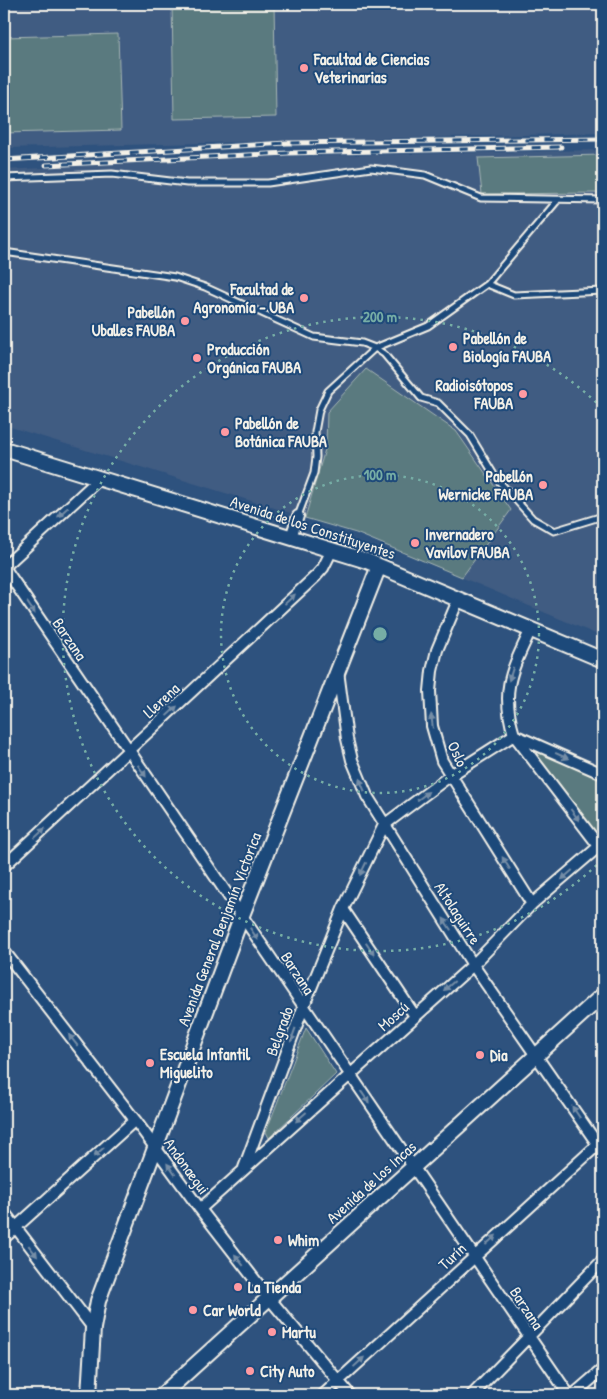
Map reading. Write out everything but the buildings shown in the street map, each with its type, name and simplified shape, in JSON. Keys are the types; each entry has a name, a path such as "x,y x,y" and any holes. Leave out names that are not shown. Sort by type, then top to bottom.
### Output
{"main road":[{"name":"Avenida de los Constituyentes","path":"4,449 379,566 603,660"},
{"name":"Avenida General Benjamín Victorica","path":"89,1395 93,1328 98,1302 242,915 379,566"},
{"name":"Avenida de los Incas","path":"162,1395 603,995"}],"street":[{"path":"4,567 98,479"},
{"path":"291,537 298,516"},
{"name":"Llerena","path":"4,866 316,576 323,568 332,550"},
{"name":"Barzana","path":"4,567 242,915 303,1008 414,1166 569,1395"},
{"name":"Oslo","path":"459,598 437,650 430,691 432,726 436,744 442,761 532,904"},
{"path":"531,629 511,672 508,686 509,719 514,735 602,847"},
{"name":"Altolaguirre","path":"338,668 352,760 367,796 473,965 602,1146"},
{"path":"384,825 451,775 514,735"},
{"path":"514,735 603,774"},
{"name":"Belgrado","path":"244,1168 303,1008 343,909 384,825"},
{"name":"Moscú","path":"200,1209 473,965 532,904 602,847"},
{"path":"343,909 415,1016"},
{"name":"Andonaegui","path":"4,951 135,1120 200,1209 269,1298 350,1395"},
{"path":"4,1238 135,1120"},
{"name":"Turín","path":"323,1395 475,1255 602,1146"},
{"path":"4,1212 93,1328"},
{"path":"472,1395 603,1260"},
{"path":"573,1395 603,1369"}],"lane":[{"path":"4,178 112,174 187,183 268,183 371,168 425,175 480,198 557,201 603,200"},
{"path":"298,516 314,473 316,457 315,432 322,401 328,391 375,348 428,326 487,284 557,201"},
{"path":"4,252 175,276 205,287 314,337 362,343 375,348 384,354 421,398 438,403 470,435 496,478 533,519 554,530 603,516"},
{"path":"487,284 514,295 603,291"}],"shaded area":[{"name":"Facultad de Ciencias Veterinarias","path":"4,4 603,4 603,133 4,148"},
{"name":"Facultad de Agronomía - UBA","path":"603,150 603,637 356,533 4,425 4,170 262,157"}],"green space":[{"path":"172,4 274,4 276,117 174,119"},
{"path":"118,34 121,130 4,133 4,37"},
{"path":"603,155 603,193 482,194 478,158"},
{"path":"366,369 456,431 511,510 462,577 356,533 305,518 326,446 327,412"},
{"path":"525,743 603,777 603,834 598,838"},
{"path":"306,1028 336,1074 269,1138 266,1132"}],"railway":[{"path":"4,160 287,143 603,139"},
{"path":"46,165 288,153 561,147"}],"place":[{"name":"Facultad de Ciencias Veterinarias","path":"304,68"},
{"name":"Facultad de Agronomía - UBA","path":"304,298"},
{"name":"Pabellón Uballes FAUBA","path":"185,321"},
{"name":"Pabellón de Biología FAUBA","path":"453,347"},
{"name":"Producción Orgánica FAUBA","path":"197,358"},
{"name":"Radioisótopos FAUBA","path":"523,394"},
{"name":"Pabellón de Botánica FAUBA","path":"225,432"},
{"name":"Pabellón Wernicke FAUBA","path":"543,485"},
{"name":"Invernadero Vavilov FAUBA","path":"415,543"},
{"name":"Dia","path":"480,1055"},
{"name":"Escuela Infantil Miguelito","path":"150,1063"},
{"name":"Whim","path":"278,1240"},
{"name":"La Tienda","path":"238,1287"},
{"name":"Car World","path":"193,1310"},
{"name":"Martu","path":"272,1332"},
{"name":"City Auto","path":"250,1371"}]}
